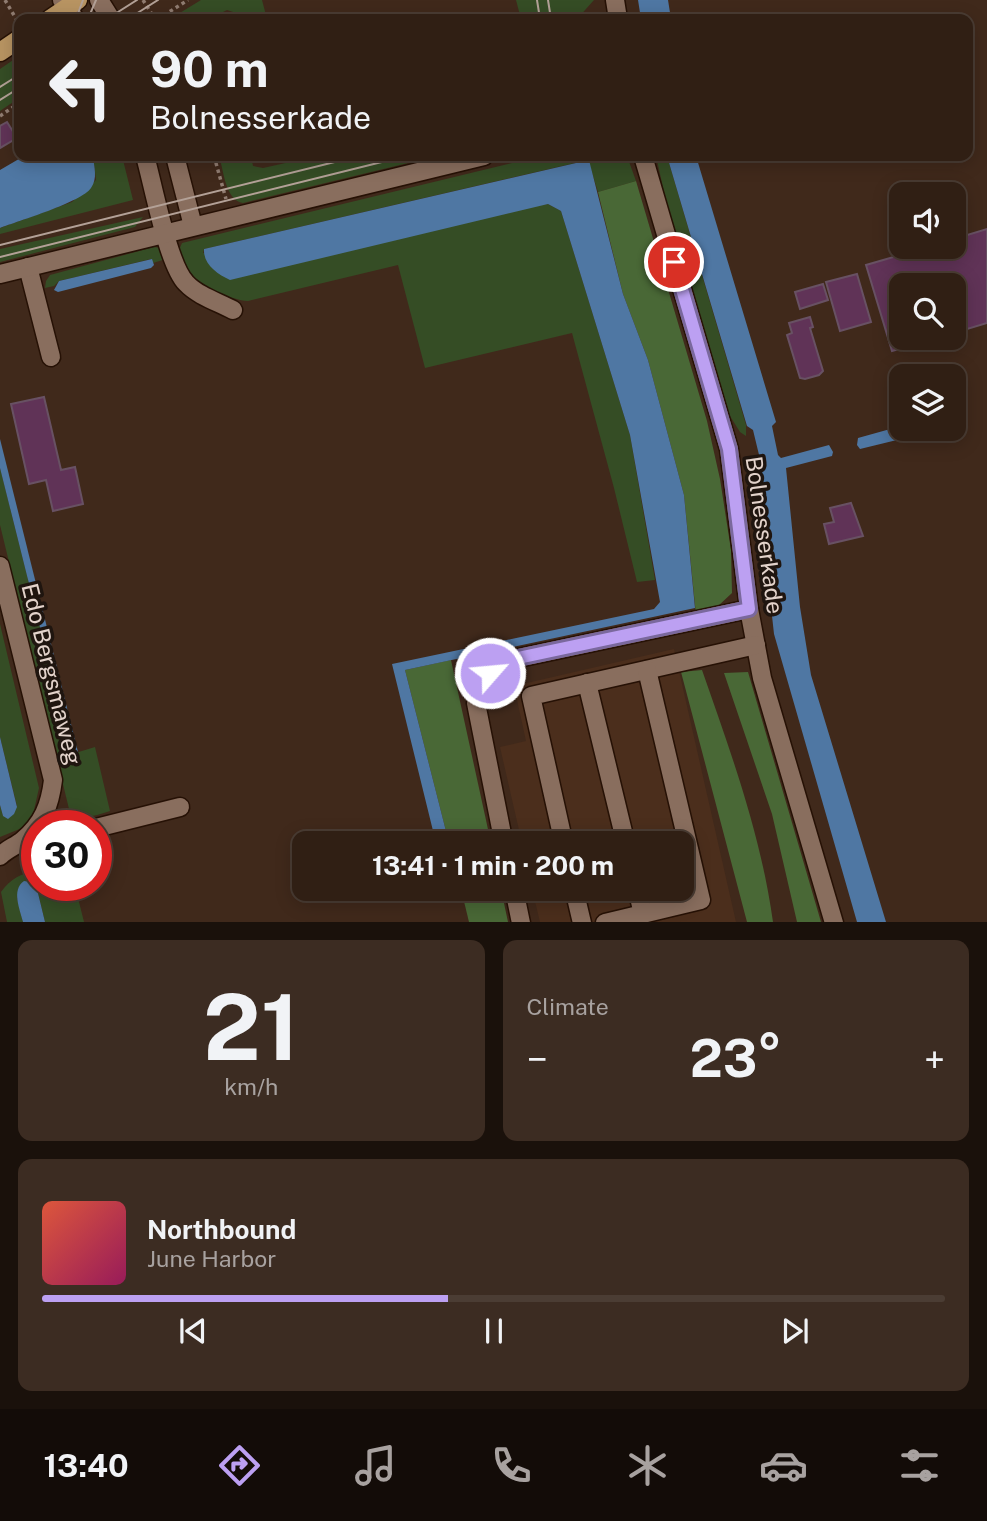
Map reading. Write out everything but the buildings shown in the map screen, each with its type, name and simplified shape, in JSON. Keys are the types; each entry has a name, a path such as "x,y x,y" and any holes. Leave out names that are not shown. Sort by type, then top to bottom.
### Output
{"street":[{"path":"146,161 174,262 184,281 233,310"},
{"path":"176,161 193,226"},
{"path":"0,274 464,161"},
{"name":"Bolnesserkade","path":"644,161 729,449 749,609 762,678 834,922"},
{"path":"28,267 51,357"},
{"name":"Edo Bergsmaweg","path":"0,566 54,780 48,810"},
{"path":"501,831 476,704 479,692 496,667 504,661 749,609"},
{"path":"561,831 531,696 756,645"},
{"path":"605,922 701,900 647,670"},
{"path":"587,683 623,831"},
{"path":"112,824 180,807"},
{"name":"Edo Bergsmaweg","path":"0,856 21,845"},
{"path":"517,901 522,922"},
{"path":"578,901 582,922"},
{"path":"640,901 643,914"}],"path":[{"path":"165,14 188,0"},
{"path":"215,161 231,218"}],"shaded area":[{"path":"674,649 736,922 540,922 535,901 694,901 694,831 519,831 500,747 526,741 514,686"}],"green space":[{"path":"201,0 262,0 266,14 235,14 227,10 219,14 178,14"},
{"path":"516,0 594,0 581,14 520,14"},
{"path":"14,59 14,101 0,111 0,69"},
{"path":"94,161 123,161 133,200 0,234 0,228 72,202 96,180"},
{"path":"220,161 252,161 253,166 263,168 294,161 416,161 243,203 232,196"},
{"path":"520,161 584,161 204,249 203,253 548,204 561,211 630,435 655,580 637,582 572,333 425,368 398,265 248,301 226,296 192,276 179,250 182,243"},
{"path":"588,161 629,161 636,181 598,192"},
{"path":"657,161 668,161 746,425 746,436 740,432 730,416 667,205"},
{"path":"636,181 707,421 720,479 731,550 732,593 718,606 696,615 684,495 648,360 623,294 598,192"},
{"path":"143,217 135,227 0,262 0,249"},
{"path":"154,247 160,248 166,259 153,263 151,259 59,281 54,286 45,288 50,275"},
{"path":"0,468 72,754 95,747 110,810 69,810 0,525"},
{"path":"0,624 39,788 34,810 21,810 21,828 0,837 0,805 3,816 17,806 0,737"},
{"path":"451,660 488,831 446,831 405,670"},
{"path":"702,670 753,826 773,922 747,922 681,672"},
{"path":"748,672 821,922 797,922 772,814 724,673"},
{"path":"21,875 21,888 17,898 23,922 7,922 1,892"},
{"path":"40,901 79,901 84,922 45,922"},
{"path":"464,901 504,901 508,922 469,922"}],"water":[{"path":"638,0 668,0 670,14 640,14"},
{"path":"15,161 94,161 95,172 91,188 76,199 0,228 0,170"},
{"path":"589,161 623,294 648,360 684,495 695,608 405,670 446,831 433,831 392,664 654,609 660,602 630,435 561,211 548,204 230,280 212,268 204,249"},
{"path":"668,161 698,161 776,422 772,426 778,455 781,458 829,445 833,452 832,456 786,468 800,607 811,675 886,922 857,922 774,634 755,462 760,459 753,430 747,426"},
{"path":"152,259 154,265 151,268 58,292 54,290 59,281"},
{"path":"889,429 889,441 893,441 860,449 857,445 858,438"},
{"path":"0,439 78,752 72,755 0,468"},
{"path":"0,737 17,807 8,819 3,816 0,805"},
{"path":"20,885 21,901 40,901 45,922 23,922 17,894"}],"tram line":[{"path":"78,14 83,0"},
{"path":"90,14 96,0"},
{"path":"115,14 137,0"},
{"path":"136,14 158,0"},
{"path":"537,0 539,14"},
{"path":"548,0 550,14"},
{"path":"0,87 14,78"},
{"path":"0,100 14,91"},
{"path":"0,245 339,161"},
{"path":"0,257 386,161"}],"route":[{"path":"490,673 504,661 749,609 729,449 674,262"}]}
